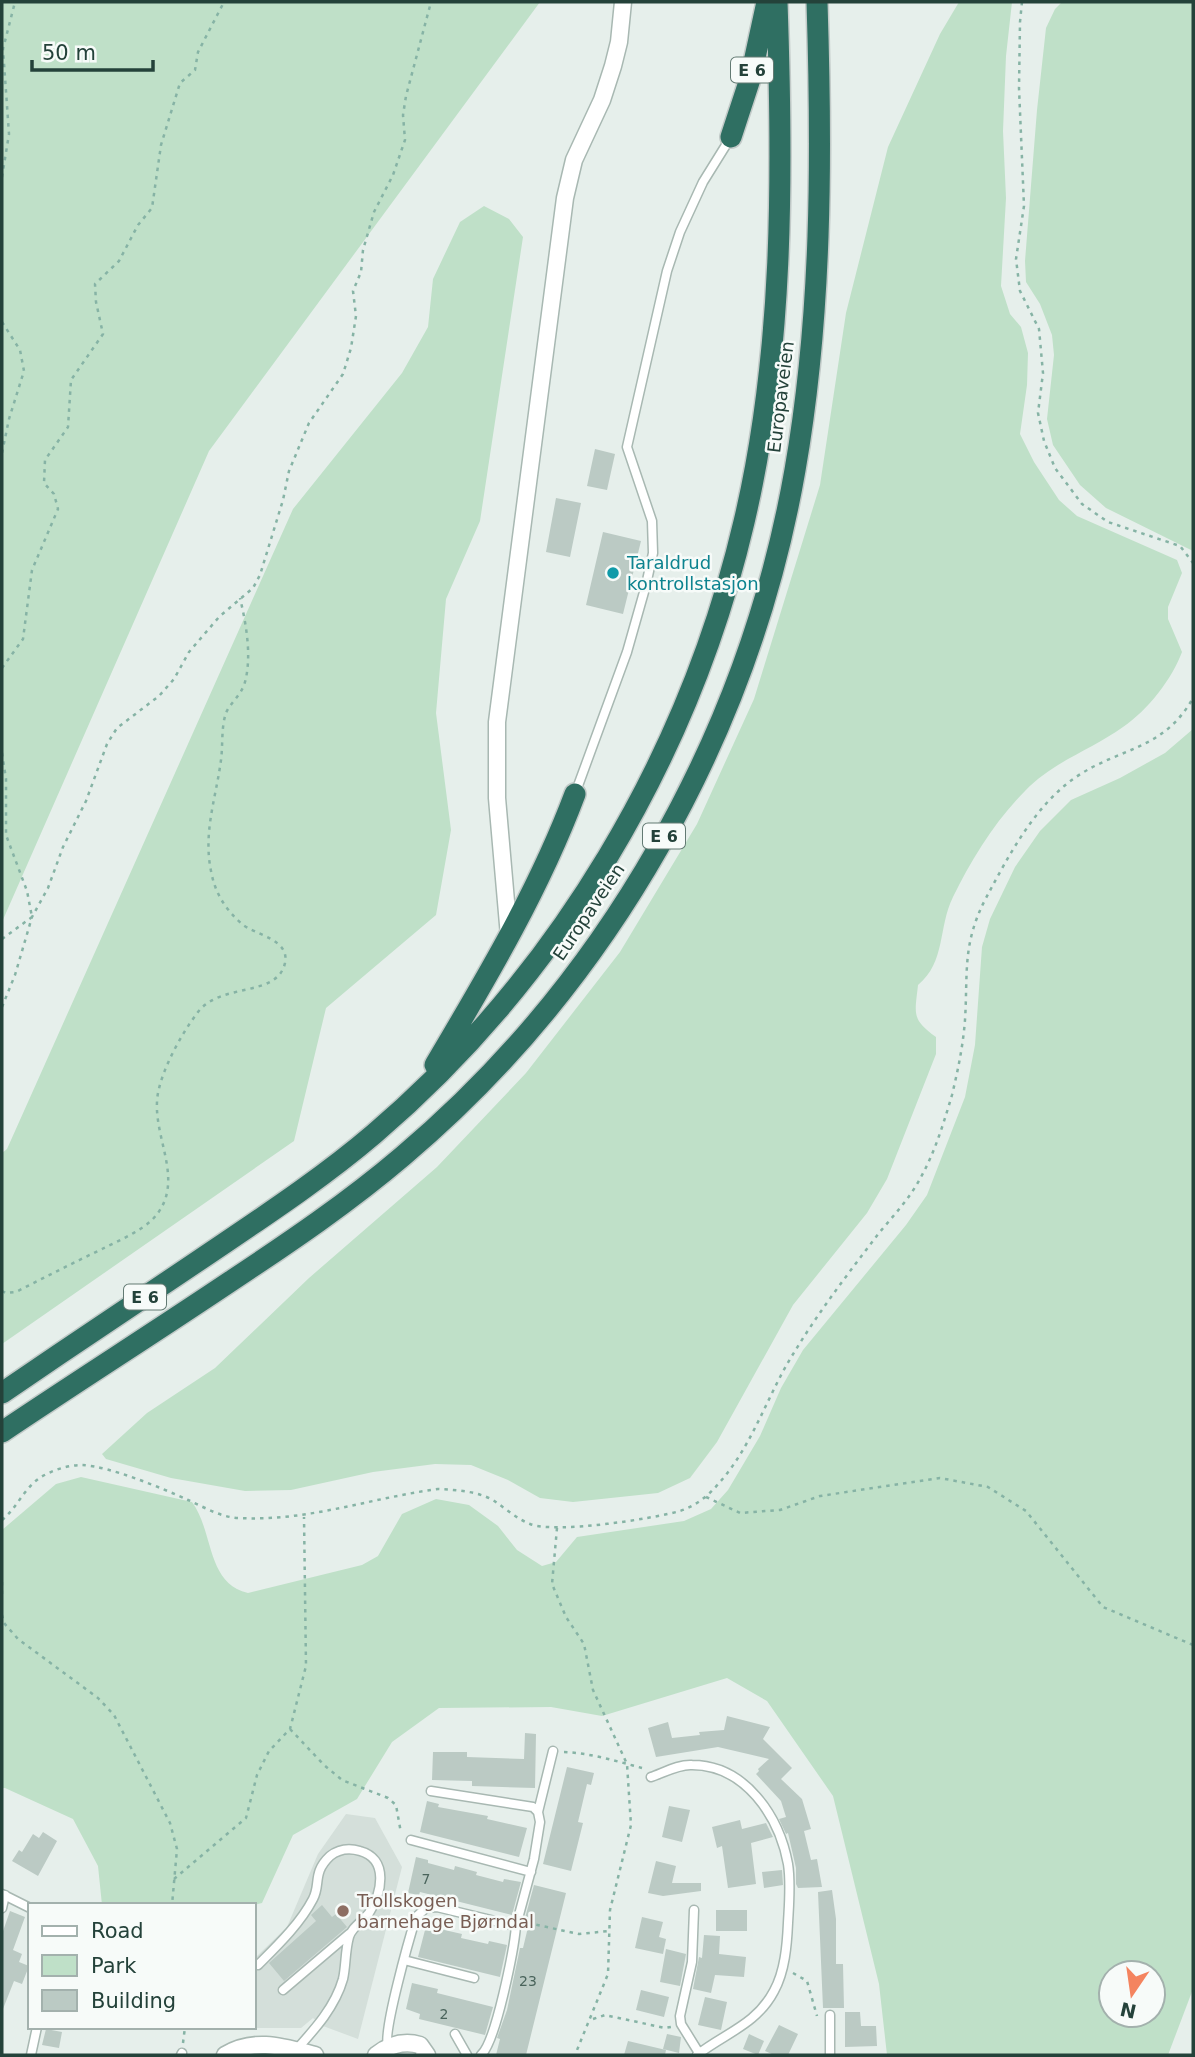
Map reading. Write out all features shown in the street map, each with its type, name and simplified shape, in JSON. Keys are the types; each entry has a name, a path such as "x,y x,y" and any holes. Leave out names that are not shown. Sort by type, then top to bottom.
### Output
{"highway":[{"name":"E 6","path":"731,137 751,76 767,2"},
{"name":"Europaveien","path":"2,1393 288,1199 376,1132 421,1090 462,1050 520,984 580,902 645,792 695,682 732,571 747,507 763,414 772,339 778,216 780,94 777,2"},
{"name":"Europaveien","path":"2,1432 303,1233 402,1157 488,1076 542,1016 616,918 643,873 698,772 731,695 768,584 795,471 806,395 816,279 817,2"},
{"name":"E 6","path":"421,1090 509,940 545,868 575,794"}],"street":[{"path":"509,940 496,769 497,722 506,644 565,198 574,160 602,100 614,66 623,2"},
{"path":"382,2051 402,2042 412,2042 420,2045 427,2055"},
{"path":"225,2055 256,2044 315,2055"}],"lane":[{"path":"575,794 627,652 653,553 652,521 627,447 657,315 680,232 703,182 731,137"},
{"path":"481,2055 489,2046 515,1941 540,1822 538,1812 553,1751"},
{"path":"651,1777 688,1764 713,1768 741,1780 768,1811 788,1864 788,1941 774,1992 752,2019 698,2054 681,2024 680,2016 692,1962 694,1910"},
{"path":"431,1791 524,1805 538,1812"},
{"path":"411,1840 531,1872"},
{"path":"258,1965 282,1941 314,1898 316,1876 331,1856 342,1850 353,1849 371,1855 378,1864 381,1875 376,1899 368,1914 349,1934 283,1990"},
{"path":"2,1908 3,1894 28,1907"},
{"path":"382,2051 416,1917 426,1908 437,1907 517,1923"},
{"path":"296,2050 323,2019 339,1992 349,1934"},
{"path":"404,1960 474,1978"},
{"path":"830,2015 830,2055"},
{"path":"31,2055 37,2029"},
{"path":"455,2034 467,2055"}],"path":[{"path":"2,177 9,134 3,49 15,2"},
{"path":"2,668 23,639 32,570 58,509 54,494 44,483 46,460 68,427 71,380 103,334 95,284 119,261 138,225 152,208 161,145 180,83 195,70 198,52 224,2"},
{"path":"2,1007 15,975 32,917 48,888 63,847 86,801 107,744 117,728 159,696 174,679 189,652 219,617 253,588 260,575 284,500 289,471 309,423 343,374 351,348 356,316 353,291 361,272 363,250 374,212 393,175 405,140 403,116 406,96 431,2"},
{"path":"1022,2 1020,88 1024,206 1016,259 1020,291 1038,329 1042,373 1038,413 1044,440 1055,468 1082,504 1108,522 1180,546 1193,563"},
{"path":"2,322 20,350 24,371 2,453"},
{"path":"4,1292 16,1292 121,1240 152,1220 164,1203 169,1189 169,1170 159,1133 158,1094 174,1050 197,1013 210,999 264,986 282,973 286,960 282,949 270,937 244,926 219,900 210,870 208,828 227,712 238,699 246,680 248,629 240,597"},
{"path":"2,1520 32,1484 61,1469 81,1465 136,1479 224,1516 241,1518 304,1516 438,1489 482,1496 529,1523 557,1528 670,1513 694,1505 706,1497 748,1442 794,1352 835,1292 913,1191 928,1163 951,1097 962,1052 965,973 971,932 1010,855 1037,814 1065,786 1095,766 1163,734 1186,711 1193,698"},
{"path":"2,753 6,779 6,835 27,891 32,917"},
{"path":"2,939 32,917"},
{"path":"706,1497 740,1513 780,1510 820,1496 940,1478 988,1487 1026,1511 1103,1607 1193,1644"},
{"path":"174,1879 246,1818 257,1775 269,1751 290,1730 306,1666 304,1516"},
{"path":"557,1528 552,1584 566,1616 584,1644 593,1690 626,1764 631,1825 610,1910 608,1974 592,2020 575,2055"},
{"path":"2,1582 2,1597"},
{"path":"2,1615 4,1623 18,1639 98,1698 114,1715 170,1823 177,1849 172,1903"},
{"path":"290,1730 342,1780 388,1798 396,1805 401,1832 412,1837 411,1840"},
{"path":"553,1751 592,1754 648,1770 651,1777"},
{"path":"517,1923 579,1934 609,1931"},
{"path":"782,1970 807,1981 818,2018 826,2029 831,2028"},
{"path":"592,2020 605,2015 665,2028 681,2024"}],"shaded area":[{"name":"Trollskogen barnehage Bjørndal","path":"346,1814 375,1818 402,1867 358,2039 323,2026 313,2018 301,2028 256,2027 256,1957 287,1927 318,1854"}],"green space":[{"path":"2,2 540,2 209,451 2,922"},
{"path":"959,2 1012,2 1006,56 1003,131 1006,198 1001,286 1010,314 1021,327 1028,353 1027,385 1020,434 1034,462 1059,500 1077,516 1177,560 1182,573 1168,607 1168,619 1182,652 1158,693 1132,720 1060,764 1025,791 984,841 968,869 948,908 933,966 918,985 917,1015 922,1025 936,1037 936,1054 887,1179 867,1213 793,1305 717,1442 690,1478 658,1493 573,1502 540,1498 508,1480 471,1465 435,1464 373,1472 291,1490 245,1491 171,1478 106,1459 102,1454 147,1413 215,1368 309,1278 437,1167 526,1073 620,952 697,824 754,699 820,485 846,313 888,147 940,34"},
{"path":"1062,2 1193,2 1193,551 1106,508 1080,485 1053,445 1047,419 1054,355 1052,335 1040,304 1026,282 1025,261 1046,28 1055,9"},
{"path":"484,206 509,219 523,237 480,521 446,599 436,713 451,830 436,915 326,1008 294,1141 2,1344 2,1153 7,1149 293,509 402,373 428,327 433,279 460,222"},
{"path":"1193,729 1193,1989 1168,2055 887,2055 879,1984 833,1796 767,1701 727,1678 602,1716 551,1707 439,1708 392,1742 357,1799 293,1835 262,1903 102,1903 98,1866 73,1819 2,1788 2,1530 56,1484 81,1477 192,1502 199,1514 218,1568 234,1587 248,1593 362,1565 378,1556 402,1514 436,1499 469,1505 498,1526 517,1550 542,1566 556,1562 577,1537 684,1521 711,1509 728,1490 760,1436 781,1388 803,1350 906,1225 927,1195 965,1097 975,1045 982,947 990,919 1015,867 1040,831 1071,800 1120,778 1165,753"}],"building":[{"path":"595,449 615,454 607,490 587,486"},
{"path":"556,498 581,503 570,557 546,552"},
{"name":"Taraldrud kontrollstasjon","path":"603,532 641,541 623,614 586,605"},
{"path":"727,1716 770,1727 763,1739 792,1768 781,1779 802,1799 811,1829 804,1831 811,1860 817,1859 822,1887 798,1888 796,1884 796,1868 788,1833 786,1834 779,1819 786,1817 781,1801 756,1774 769,1759 718,1747 656,1757 648,1728 668,1722 672,1738 700,1735 699,1732 724,1730"},
{"path":"525,1733 536,1734 535,1788 472,1786 472,1781 432,1780 433,1752 467,1752 467,1757 524,1759"},
{"path":"567,1767 594,1773 591,1785 587,1784 578,1822 583,1823 571,1871 543,1864"},
{"path":"427,1801 439,1804 438,1807 488,1816 487,1819 527,1828 519,1857 420,1832"},
{"path":"669,1806 690,1810 682,1842 662,1837"},
{"path":"740,1820 742,1829 766,1823 773,1837 751,1843 756,1884 728,1888 722,1846 717,1848 712,1827"},
{"path":"43,1832 57,1841 38,1876 12,1861 19,1850 22,1852 33,1834 39,1838"},
{"path":"416,1857 428,1860 428,1863 454,1870 455,1866 503,1882 504,1879 521,1882 512,1915 420,1892 419,1895 408,1893"},
{"path":"656,1861 676,1866 672,1883 701,1883 701,1891 663,1896 648,1893"},
{"path":"782,1870 783,1885 764,1888 762,1872"},
{"path":"534,1885 566,1893 526,2055 496,2055 500,2039 497,2038 507,2010 520,1948 523,1948 530,1919 525,1918"},
{"path":"832,1890 836,1919 836,1964 843,1964 844,2008 823,2008 818,1892"},
{"path":"322,1905 332,1917 336,1914 347,1927 284,1981 269,1963 316,1921 311,1915"},
{"path":"716,1910 747,1910 747,1931 716,1931"},
{"path":"10,1911 25,1917 13,1950 22,1954 19,1962 28,1966 28,1969 22,1984 14,1981 3,2009 2,1934"},
{"path":"642,1917 663,1922 659,1937 666,1939 663,1954 635,1948"},
{"path":"440,1929 462,1934 461,1938 507,1945 500,1977 418,1957 425,1930 440,1933"},
{"path":"704,1935 720,1936 719,1954 746,1957 744,1977 715,1975 711,1993 693,1989 699,1957 702,1958"},
{"path":"666,1949 686,1954 680,1986 660,1982"},
{"path":"412,1983 438,1989 437,1993 493,2007 485,2035 419,2019 420,2014 406,2009"},
{"path":"641,1990 669,1997 664,2017 636,2010"},
{"path":"705,1997 727,2002 721,2030 698,2025"},
{"path":"845,2012 860,2012 861,2026 876,2026 877,2046 845,2047"},
{"path":"779,2025 798,2034 788,2055 774,2055 765,2051"},
{"path":"46,2029 62,2032 59,2048 42,2045"},
{"path":"667,2034 681,2037 679,2053 663,2049"},
{"path":"749,2034 764,2041 758,2055 743,2049"},
{"path":"628,2041 666,2050 665,2055 624,2055"}],"place":[{"name":"Taraldrud kontrollstasjon","path":"613,573"},
{"name":"Trollskogen barnehage Bjørndal","path":"343,1911"}]}
